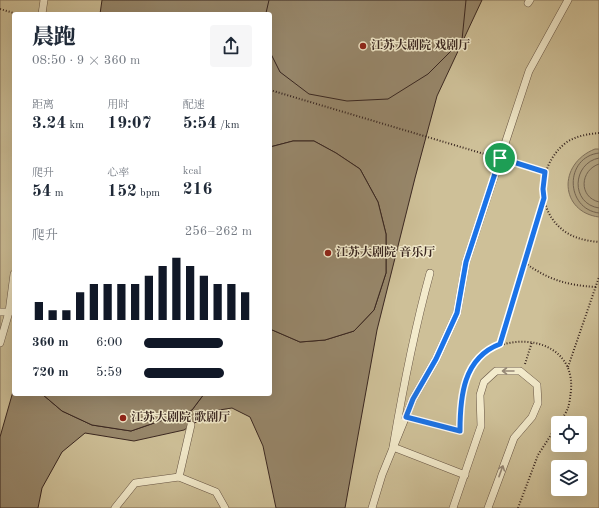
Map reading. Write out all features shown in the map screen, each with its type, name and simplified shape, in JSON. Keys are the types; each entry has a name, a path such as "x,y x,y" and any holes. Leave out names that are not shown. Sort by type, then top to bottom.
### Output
{"lane":[{"path":"42,12 44,0"},
{"path":"372,508 382,475 413,399 436,359 457,313 466,262 529,71 568,0"},
{"path":"393,447 407,364 430,273"},
{"path":"0,343 9,312 12,289"},
{"path":"0,312 9,312"},
{"path":"453,508 481,426 480,395 484,382 496,371 520,371 537,385 538,403 532,417 514,438 488,508"},
{"path":"179,477 191,425"},
{"path":"393,447 465,475"},
{"path":"114,508 135,483 179,477 216,492 225,508"}],"path":[{"path":"0,8 12,12"},
{"path":"272,91 545,172"},
{"path":"599,133 585,134 568,142 554,155 545,172 543,189 546,206 554,221 566,233 582,240 599,242"},
{"path":"500,344 544,198"},
{"path":"525,263 551,279 566,284 596,286"},
{"path":"568,368 599,277"},
{"path":"406,417 460,431 461,401 464,381 470,369 481,355 500,344 515,341 532,342 555,351 567,364 571,384 569,409 564,416"},
{"path":"522,372 532,342"},
{"path":"518,508 538,456 551,435"}],"shaded area":[{"path":"0,0 599,0 599,508 0,508"}],"water":[{"path":"595,149 599,149 599,217 586,213 577,206 571,197 568,187 569,176 574,165 583,156"}],"building":[{"path":"102,0 482,0 437,96 377,330 345,508 276,508 263,446 250,417 232,408 213,411 184,430 134,441 85,433 62,452 42,488 38,508 0,508 0,437 12,395 272,396 272,12 100,12"},
{"name":"江苏大剧院 戏剧厅","path":"269,0 466,0 462,40 428,74 388,99 347,101 309,94 280,72 272,56 272,12 266,12"},
{"name":"江苏大剧院 音乐厅","path":"293,141 314,141 360,169 378,202 386,234 386,273 374,310 354,331 325,340 300,342 272,330 272,146"},
{"name":"江苏大剧院 音乐厅","path":"293,141 314,141 360,169 378,202 386,234 386,273 374,310 354,331 325,340 300,342 272,330 272,146"},
{"name":"江苏大剧院 歌剧厅","path":"44,396 202,396 192,410 131,431 92,425 62,411"},
{"name":"江苏大剧院 歌剧厅","path":"44,396 202,396 192,410 131,431 92,425 62,411"}],"place":[{"name":"江苏大剧院 戏剧厅","path":"363,46"},
{"name":"江苏大剧院 音乐厅","path":"328,253"},
{"name":"江苏大剧院 歌剧厅","path":"123,418"}],"route":[{"path":"500,158 545,172 543,189 544,198 500,344 481,355 470,369 464,381 461,401 460,431 406,417 413,399 436,359 457,313 466,262 500,158"}]}
